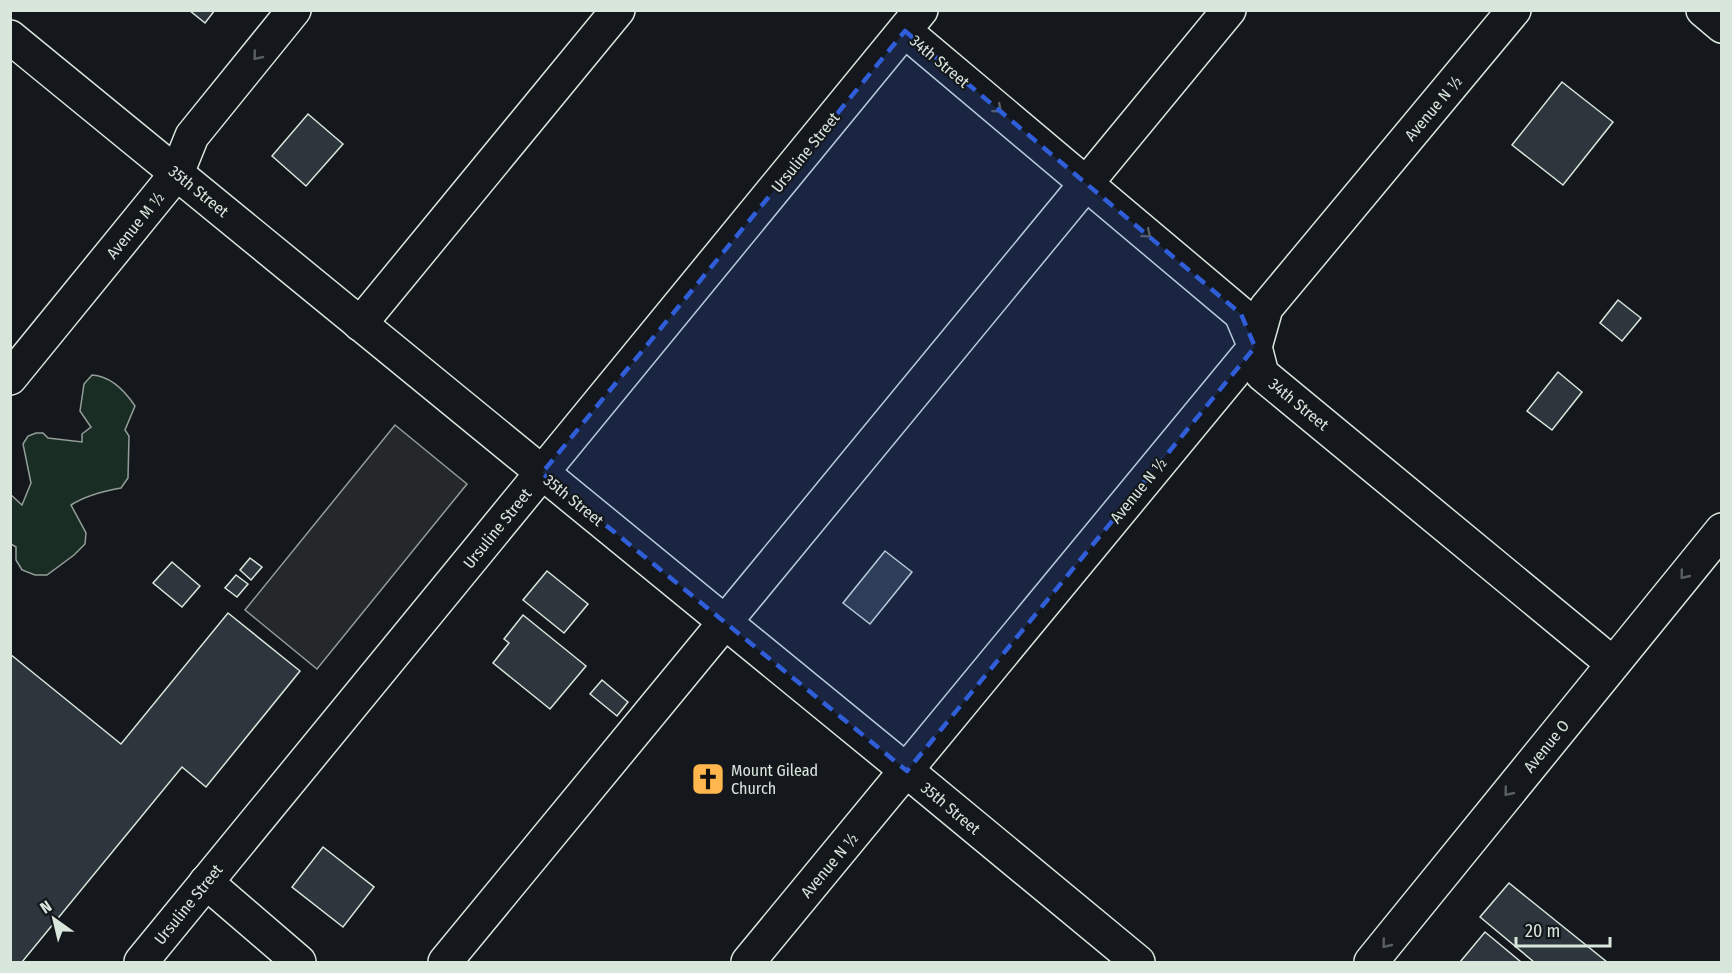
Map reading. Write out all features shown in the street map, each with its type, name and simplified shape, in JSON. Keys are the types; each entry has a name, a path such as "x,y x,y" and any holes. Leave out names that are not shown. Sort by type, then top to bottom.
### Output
{"street":[{"name":"Avenue M ½","path":"10,378 177,173 192,136 294,10"},
{"path":"360,324 618,10"},
{"path":"445,963 1229,10"},
{"name":"Avenue N ½","path":"748,963 1255,346 1266,308 1514,10"},
{"path":"1703,10 1722,26"},
{"name":"34th Street","path":"913,21 1087,184 1241,314 1255,346 1262,374 1612,663"},
{"name":"Ursuline Street","path":"141,963 913,21"},
{"name":"35th Street","path":"10,37 907,771 1138,963"},
{"name":"Avenue O","path":"1371,963 1722,530"},
{"path":"206,882 299,963"}],"highlighted area":[{"path":"905,31 1241,314 1255,347 907,771 542,473"}],"green space":[{"path":"92,375 105,378 116,385 135,406 125,430 129,436 128,478 121,488 95,494 71,505 86,533 85,544 47,575 35,575 22,570 16,560 16,547 11,544 11,495 22,505 31,483 23,444 28,436 36,433 43,433 48,438 82,442 82,434 91,427 80,411 84,384"}],"shaded area":[{"path":"395,425 467,484 317,669 245,610"}],"building":[{"path":"189,10 215,10 205,23"},
{"path":"1562,82 1613,122 1563,185 1512,145"},
{"path":"308,114 343,144 306,186 272,156"},
{"path":"1618,300 1641,318 1622,341 1600,323"},
{"path":"1558,372 1582,392 1552,430 1527,411"},
{"path":"885,551 912,572 870,624 843,603"},
{"path":"250,558 262,567 251,580 240,570"},
{"path":"172,562 200,586 182,607 153,583"},
{"path":"547,571 588,604 564,633 523,600"},
{"path":"236,575 248,584 237,597 225,588"},
{"path":"228,613 300,671 206,787 182,767 22,962 10,962 10,654 121,744"},
{"path":"523,615 586,666 550,709 493,663 509,643 504,639"},
{"path":"602,680 628,702 617,716 590,694"},
{"path":"323,847 374,887 343,927 292,887"},
{"path":"1509,883 1607,962 1534,962 1480,917"},
{"path":"1485,932 1521,962 1460,962"}],"place":[{"name":"Mount Gilead Church","path":"708,779"}]}
